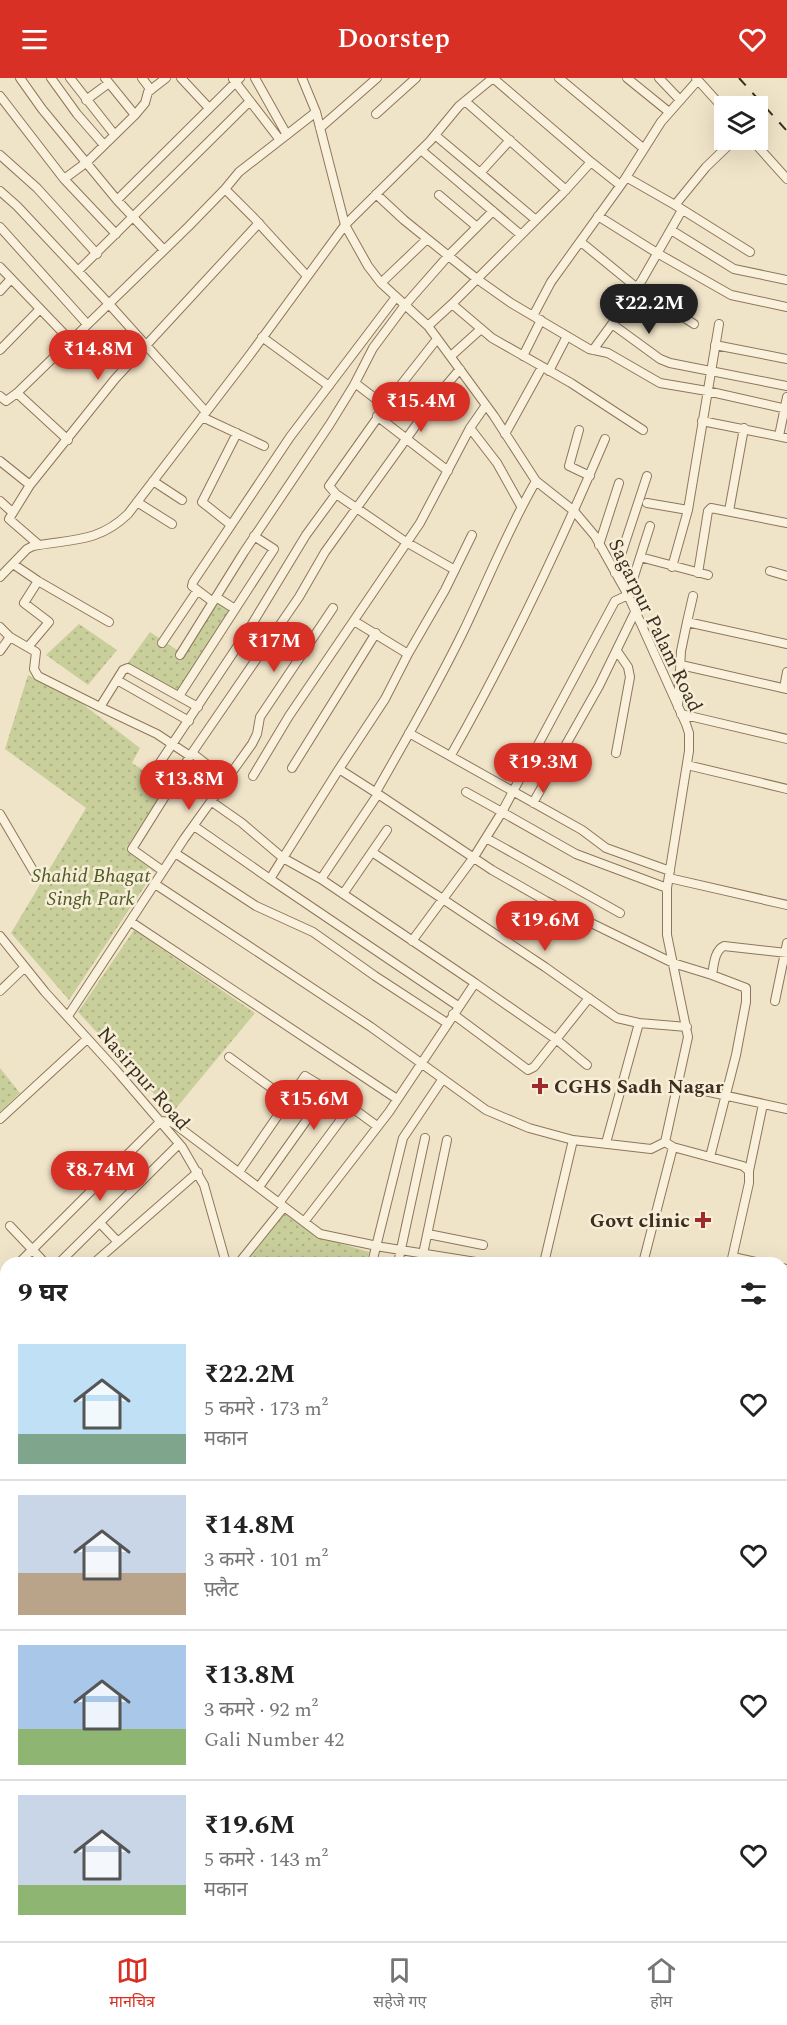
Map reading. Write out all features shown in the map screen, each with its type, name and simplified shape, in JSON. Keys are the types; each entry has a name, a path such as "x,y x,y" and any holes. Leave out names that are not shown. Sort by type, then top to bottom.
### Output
{"street":[{"path":"20,78 86,163 164,250"},
{"path":"51,78 77,114 104,145"},
{"path":"70,78 114,134"},
{"path":"142,78 151,90"},
{"path":"64,179 86,163 135,115 145,103 146,95 166,78"},
{"path":"181,78 209,108"},
{"path":"255,78 287,135"},
{"path":"320,128 377,78"},
{"path":"376,114 416,78"},
{"path":"0,577 27,549 97,536 119,522 204,414 345,225 421,150 465,101 493,78 620,186"},
{"path":"559,78 643,148"},
{"path":"627,78 669,112"},
{"path":"658,78 680,100"},
{"path":"117,200 236,79 279,140"},
{"name":"Sagarpur Palam Road","path":"303,79 316,112 345,225 368,266 381,283 428,326 486,405 536,481 574,511 595,536 628,595 689,733 689,751 667,888 666,928 687,1027 687,1045 677,1085 644,1257"},
{"path":"533,316 551,282 620,186 643,148 669,112 697,79 714,98"},
{"path":"86,100 107,81 135,115"},
{"path":"0,96 64,179 116,234"},
{"path":"78,271 250,101"},
{"path":"465,101 566,190"},
{"path":"0,396 6,401 17,393 164,250 239,172 316,112"},
{"path":"435,135 536,220"},
{"path":"480,173 510,140"},
{"path":"421,150 521,235"},
{"path":"675,205 706,167 724,150"},
{"path":"761,150 787,179"},
{"path":"0,155 37,188 97,254"},
{"path":"428,326 566,190 591,162"},
{"path":"626,177 750,252"},
{"path":"225,189 307,276"},
{"path":"0,190 109,304 204,414 237,434 264,446"},
{"path":"376,194 477,279 533,316 593,350 608,352 660,383 786,409"},
{"path":"439,195 477,227"},
{"path":"593,350 636,287 682,210"},
{"path":"180,655 254,536 330,424 373,348 405,305 448,256 493,211"},
{"path":"598,216 731,295 787,307"},
{"path":"39,545 9,519 30,484 68,440 115,379 259,223"},
{"path":"0,227 87,324"},
{"path":"671,230 734,269 787,280"},
{"path":"381,283 427,239"},
{"path":"580,242 636,287 694,324"},
{"path":"0,267 70,340"},
{"path":"0,291 11,279"},
{"path":"235,609 197,591 192,586 193,582 290,437 396,297"},
{"path":"452,304 492,338 642,430"},
{"path":"0,350 40,309"},
{"path":"523,356 541,320"},
{"path":"612,324 660,359 670,363 787,386"},
{"path":"672,567 688,510 719,324"},
{"path":"451,356 481,328"},
{"path":"505,434 567,336"},
{"path":"262,337 328,386"},
{"path":"437,339 377,416 330,481 329,486 336,494 406,542 455,570"},
{"path":"715,345 787,359"},
{"path":"163,871 132,849 191,755 299,597 325,552 406,438 460,369"},
{"path":"355,383 385,406"},
{"path":"17,393 68,440"},
{"path":"702,421 783,437 787,397"},
{"path":"253,776 289,716 420,523 470,428 486,405"},
{"path":"377,416 448,471"},
{"path":"470,428 497,463 521,506"},
{"path":"729,512 744,428"},
{"path":"579,430 569,466 590,476"},
{"path":"231,525 202,502 237,434"},
{"path":"451,755 523,622 605,439"},
{"path":"0,460 30,484"},
{"path":"615,573 647,476"},
{"path":"153,481 182,500"},
{"path":"321,879 377,793 464,629 521,506 536,481"},
{"path":"599,545 619,483"},
{"path":"151,776 249,629 306,535 336,494"},
{"path":"0,501 12,512"},
{"path":"137,502 172,524"},
{"path":"647,502 688,510"},
{"path":"698,573 709,509 787,523"},
{"path":"412,941 486,838 615,601 628,595 650,526"},
{"path":"270,879 385,699 472,535"},
{"path":"178,696 274,549 254,536"},
{"path":"640,557 708,575"},
{"path":"13,564 109,622"},
{"path":"770,571 787,576"},
{"path":"28,647 49,622 24,603 38,581"},
{"path":"162,643 197,591"},
{"path":"693,596 682,642 680,712 787,739"},
{"path":"68,1016 175,853 244,756 255,738 260,717 333,608"},
{"path":"533,803 617,651 635,612"},
{"path":"354,621 408,654"},
{"path":"687,622 787,644"},
{"path":"0,627 10,637 37,654 34,669 38,676 158,734 227,780"},
{"path":"292,768 376,633"},
{"path":"0,651 10,637"},
{"path":"616,753 630,677 628,667 617,651"},
{"path":"681,665 785,688 787,672"},
{"path":"100,707 123,670 128,668 198,707"},
{"path":"117,680 189,721"},
{"path":"409,733 587,833 606,848 669,874 787,905"},
{"path":"687,765 787,789"},
{"path":"339,769 514,884 673,963 746,988 736,1055 710,1158"},
{"path":"466,792 576,854 667,888"},
{"path":"212,802 242,823 283,858 321,879 475,983 557,1040 587,1065"},
{"path":"0,814 34,872"},
{"path":"194,826 458,1006"},
{"path":"343,894 387,830"},
{"path":"486,838 620,913"},
{"path":"372,852 617,1018 639,1023 687,1027"},
{"path":"175,853 256,906 313,932 447,1023"},
{"path":"155,884 371,1027 442,1080 494,1114 529,1128 573,1140 651,1149 668,1141 710,1158 743,1166 749,1171"},
{"path":"131,922 397,1099"},
{"name":"Nasirpur Road","path":"0,936 24,968 179,1144 204,1185 222,1257"},
{"path":"775,1001 784,976 787,943"},
{"path":"712,975 716,954 724,946 786,953"},
{"path":"0,991 24,968"},
{"path":"304,1222 397,1099 475,983"},
{"path":"453,1014 526,1069 534,1067 589,998"},
{"path":"606,1143 639,1023"},
{"path":"0,1119 87,1039"},
{"path":"229,1057 288,1100"},
{"path":"239,1172 306,1075 377,1126"},
{"path":"373,1257 403,1138 442,1080"},
{"path":"677,1085 787,1109"},
{"path":"259,1187 328,1090"},
{"path":"733,1257 763,1104"},
{"path":"243,1257 351,1106"},
{"path":"25,1257 161,1121 176,1125 320,1234 443,1257"},
{"path":"399,1257 425,1138"},
{"path":"423,1254 447,1140"},
{"path":"545,1257 573,1140"},
{"path":"65,1257 179,1144"},
{"path":"101,1257 198,1172"},
{"path":"100,1223 118,1242"},
{"path":"10,1226 40,1257"},
{"path":"428,1234 483,1245"}],"green space":[{"path":"216,600 234,610 175,694 127,664 150,632 183,654"},
{"path":"79,624 117,650 88,685 46,655"},
{"name":"Shahid Bhagat Singh Park","path":"28,675 76,699 140,748 132,763 167,785 126,848 156,869 69,1000 11,933 86,808 5,749"},
{"name":"Shahid Bhagat Singh Park","path":"134,930 255,1013 172,1113 78,1012"},
{"path":"0,1068 20,1093 0,1112"},
{"path":"284,1212 319,1237 369,1252 368,1257 250,1257"}],"railway":[{"path":"739,78 787,131"}],"place":[{"name":"CGHS Sadh Nagar","path":"540,1086"},
{"name":"Govt clinic","path":"703,1220"}]}
